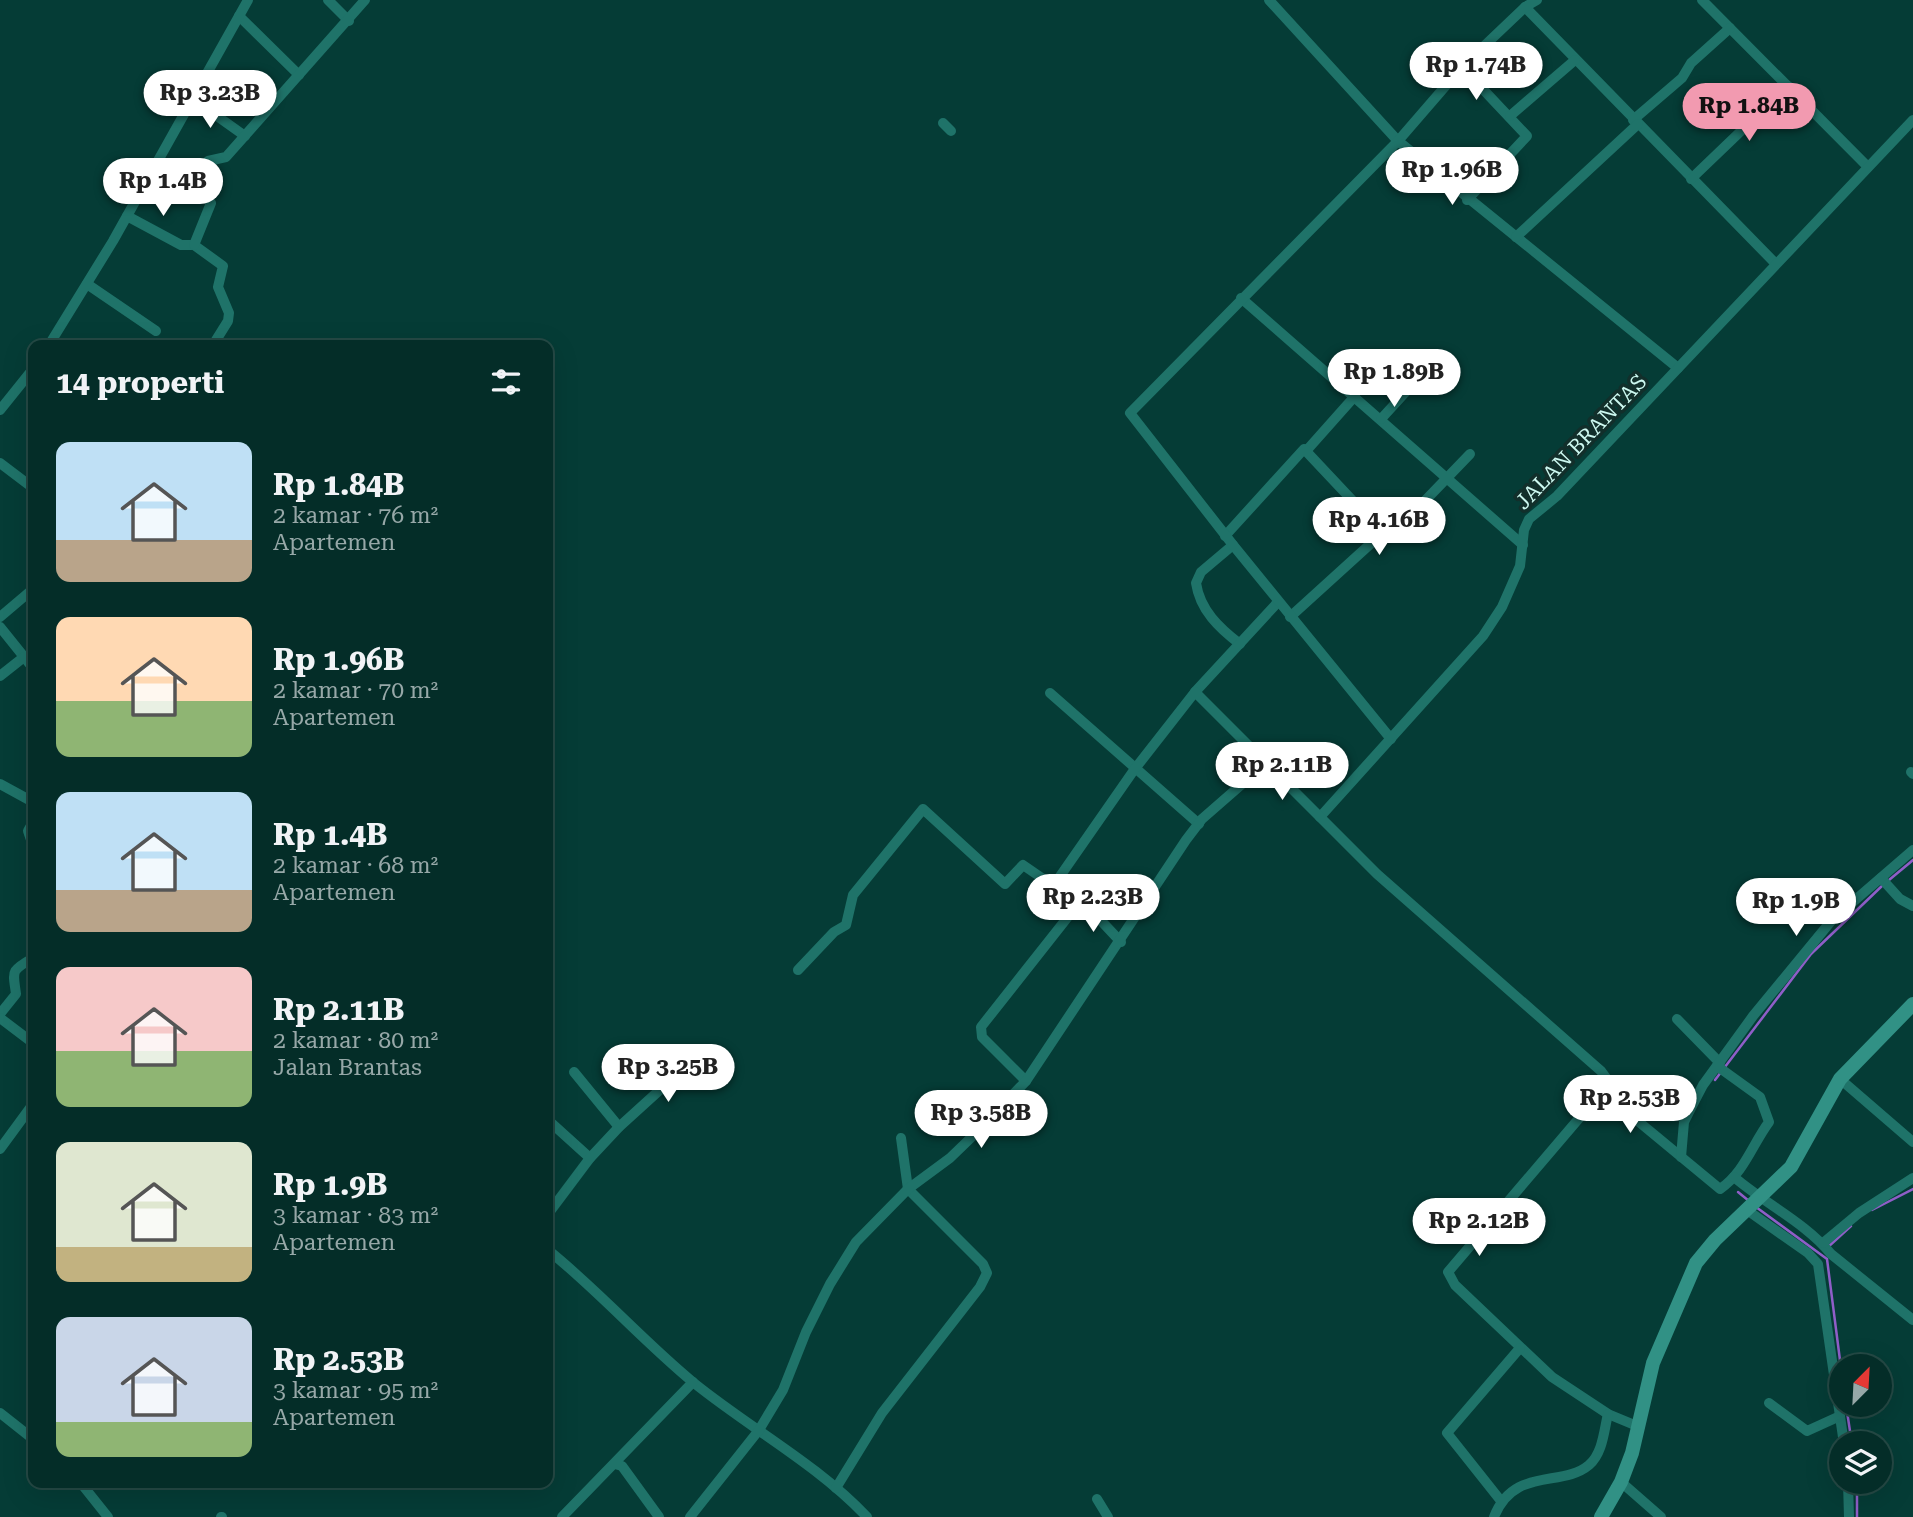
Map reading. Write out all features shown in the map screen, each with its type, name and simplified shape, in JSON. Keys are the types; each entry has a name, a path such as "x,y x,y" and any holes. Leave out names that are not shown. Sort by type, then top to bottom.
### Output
{"main road":[{"path":"1601,1517 1621,1482 1634,1425 1653,1363 1696,1263 1715,1240 1798,1158 1840,1079 1913,1004"}],"street":[{"path":"52,340 127,216 248,0"},
{"path":"328,0 349,21"},
{"path":"194,245 211,203 198,185 198,179 210,160 226,157 365,0"},
{"path":"1269,0 1398,141 1467,200 1678,368"},
{"path":"1391,739 1225,536 1130,412 1398,141 1462,67 1525,7 1537,0"},
{"path":"1702,0 1868,167"},
{"path":"1525,7 1774,262"},
{"path":"239,16 299,75"},
{"path":"1516,237 1682,78 1691,63 1730,28"},
{"path":"1510,116 1576,60"},
{"path":"1462,67 1527,136 1527,140 1492,171 1467,200"},
{"path":"1691,179 1788,86"},
{"path":"193,99 245,136"},
{"name":"JALAN BRANTAS","path":"1320,817 1483,636 1502,607 1520,566 1529,519 1557,496 1774,262 1913,120"},
{"path":"127,216 181,245 194,245 220,263 224,270 218,287 229,313 229,321 216,340"},
{"path":"87,284 156,331"},
{"path":"1241,298 1448,477 1522,545"},
{"path":"0,410 28,375"},
{"path":"1381,419 1413,383"},
{"path":"1307,450 1355,396"},
{"path":"1225,536 1301,450 1307,450 1382,533"},
{"path":"1290,617 1382,533 1419,507 1470,454"},
{"path":"0,463 28,484"},
{"path":"1233,545 1201,572 1196,583 1204,608 1213,621 1240,644"},
{"path":"0,617 28,593"},
{"path":"1055,887 1136,767 1195,692 1278,602"},
{"path":"0,627 28,662"},
{"path":"0,676 24,657"},
{"path":"1195,692 1265,764 1452,943 1518,998 1610,1082 1639,1122 1717,1188 1735,1178 1769,1122 1760,1097 1720,1068 1677,1019"},
{"path":"1050,693 1199,824"},
{"path":"690,1517 759,1430 783,1390 806,1332 846,1257 871,1224 908,1189 950,1157 1026,1081 1199,824 1265,764"},
{"path":"0,784 28,799"},
{"path":"798,970 834,932 846,925 853,895 923,808 1005,884 1023,865 1055,887 1072,908 1090,909 1121,942"},
{"path":"1681,1157 1684,1122 1703,1084 1720,1068 1804,951 1832,920 1884,881 1913,850"},
{"path":"1884,881 1900,899 1913,906"},
{"path":"1026,1081 979,1032 1069,916 1072,908"},
{"path":"28,962 13,973 11,978 16,994 0,1016 28,1039"},
{"path":"553,1207 590,1158 619,1127 695,1058"},
{"path":"573,1072 619,1127"},
{"path":"1840,1079 1913,1142"},
{"path":"1610,1082 1448,1272 1455,1285 1552,1377 1609,1415 1634,1425"},
{"path":"0,1149 28,1111"},
{"path":"553,1125 590,1158"},
{"path":"836,1488 882,1413 987,1273 983,1264 908,1189 901,1138"},
{"path":"1735,1178 1752,1202 1818,1264 1831,1354"},
{"path":"1825,1247 1858,1213 1913,1178"},
{"path":"1752,1202 1825,1247 1913,1319"},
{"path":"553,1255 693,1382 836,1488 867,1517"},
{"path":"1501,1500 1447,1433 1450,1425 1520,1348"},
{"path":"562,1517 693,1382"},
{"path":"1769,1403 1807,1431 1836,1418"},
{"path":"0,1413 28,1435"},
{"path":"1494,1517 1501,1500 1533,1480 1572,1472 1590,1464 1600,1446 1609,1415"},
{"path":"615,1464 622,1466 659,1517"},
{"path":"1621,1482 1661,1517"},
{"path":"85,1488 108,1517"},
{"path":"1848,1494 1849,1517"},
{"path":"1097,1500 1108,1517"}],"waterway":[{"path":"1889,880 1913,860"},
{"path":"1715,1080 1811,954 1884,884"},
{"path":"1872,1210 1913,1189"},
{"path":"1738,1192 1749,1201"},
{"path":"1756,1207 1827,1259 1839,1354"},
{"path":"1828,1247 1851,1226"},
{"path":"1848,1418 1850,1431"},
{"path":"1857,1494 1857,1517"}]}
